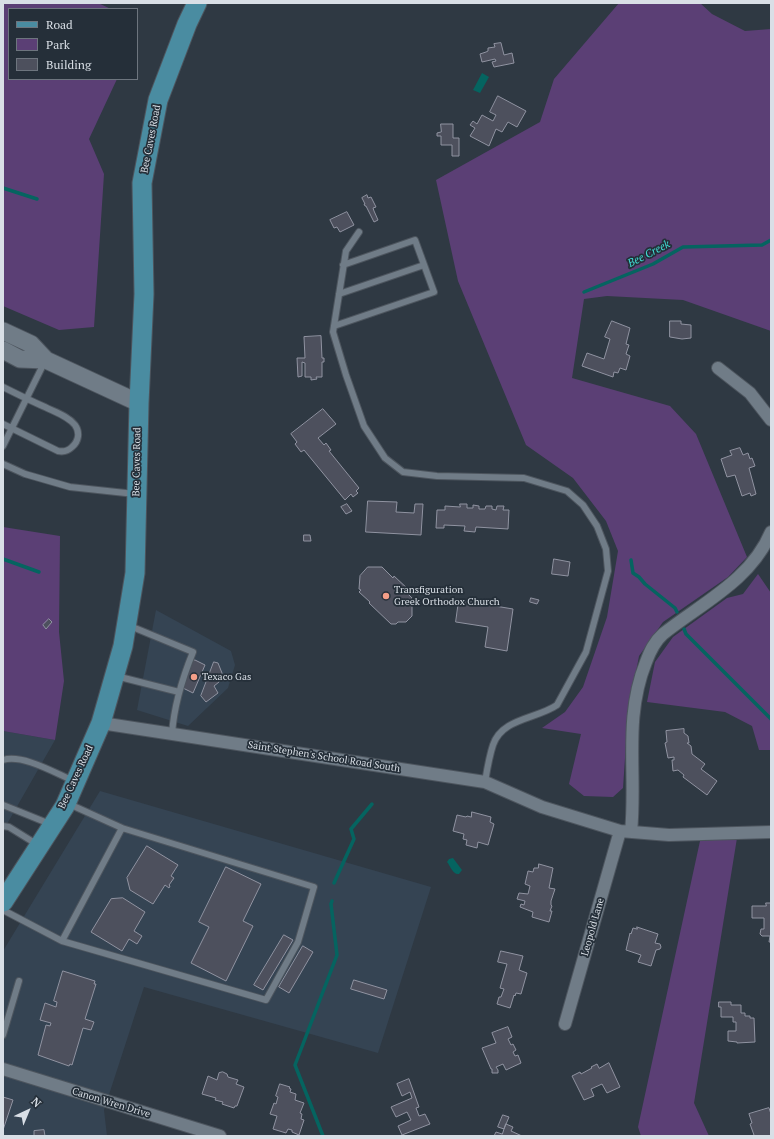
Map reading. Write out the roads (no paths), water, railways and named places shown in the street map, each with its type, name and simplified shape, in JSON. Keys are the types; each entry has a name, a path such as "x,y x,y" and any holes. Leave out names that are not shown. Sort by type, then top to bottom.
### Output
{"main road":[{"name":"Bee Caves Road","path":"5,894 39,846 66,802 101,723 123,646 135,573 139,404 144,294 142,183 158,100 187,24 197,3"}],"street":[{"path":"3,331 31,344 46,360"},
{"path":"3,350 20,358 46,360 139,404"},
{"path":"718,368 750,393 771,420"},
{"name":"Leopold Lane","path":"565,1024 625,831 632,817 631,746 634,708 638,686 650,652 656,641 663,634 731,584 760,552 771,532"},
{"name":"Saint Stephen's School Road South","path":"101,723 485,782 542,807 625,831 669,835 771,832"},
{"name":"Canon Wren Drive","path":"3,1070 220,1136"}],"lane":[{"path":"359,232 346,251 333,332 346,376 364,426 385,458 403,472 437,476 524,478 567,491 582,505 596,526 606,548 608,571 586,652 557,705 549,710 513,723 505,728 498,736 493,744 485,782"},
{"path":"334,326 434,292 415,240 343,265"},
{"path":"339,294 424,265"},
{"path":"3,446 46,360"},
{"path":"3,387 71,421 78,430 77,441 69,449 63,452 58,451 3,424"},
{"path":"3,464 24,474 70,488 137,494"},
{"path":"126,624 193,652 179,692 172,734"},
{"path":"114,675 179,692"},
{"path":"3,760 23,759 75,781"},
{"path":"3,910 62,941 266,1000 298,942 314,887 122,828 66,802"},
{"path":"3,805 52,825"},
{"path":"3,826 9,827 39,846"},
{"path":"62,941 122,828"},
{"path":"3,1035 19,982"}],"waterway":[{"path":"3,188 37,199"},
{"name":"Bee Creek","path":"584,292 653,264 683,247 762,245 771,240"},
{"path":"3,559 39,572"},
{"path":"631,560 633,573 675,608 677,612"},
{"path":"684,629 686,634 771,719"},
{"path":"334,883 354,839 351,829 372,804"},
{"path":"323,1136 295,1065 337,955 331,904 332,901"}],"place":[{"name":"Transfiguration Greek Orthodox Church","path":"386,596"},
{"name":"Texaco Gas","path":"194,677"}]}
